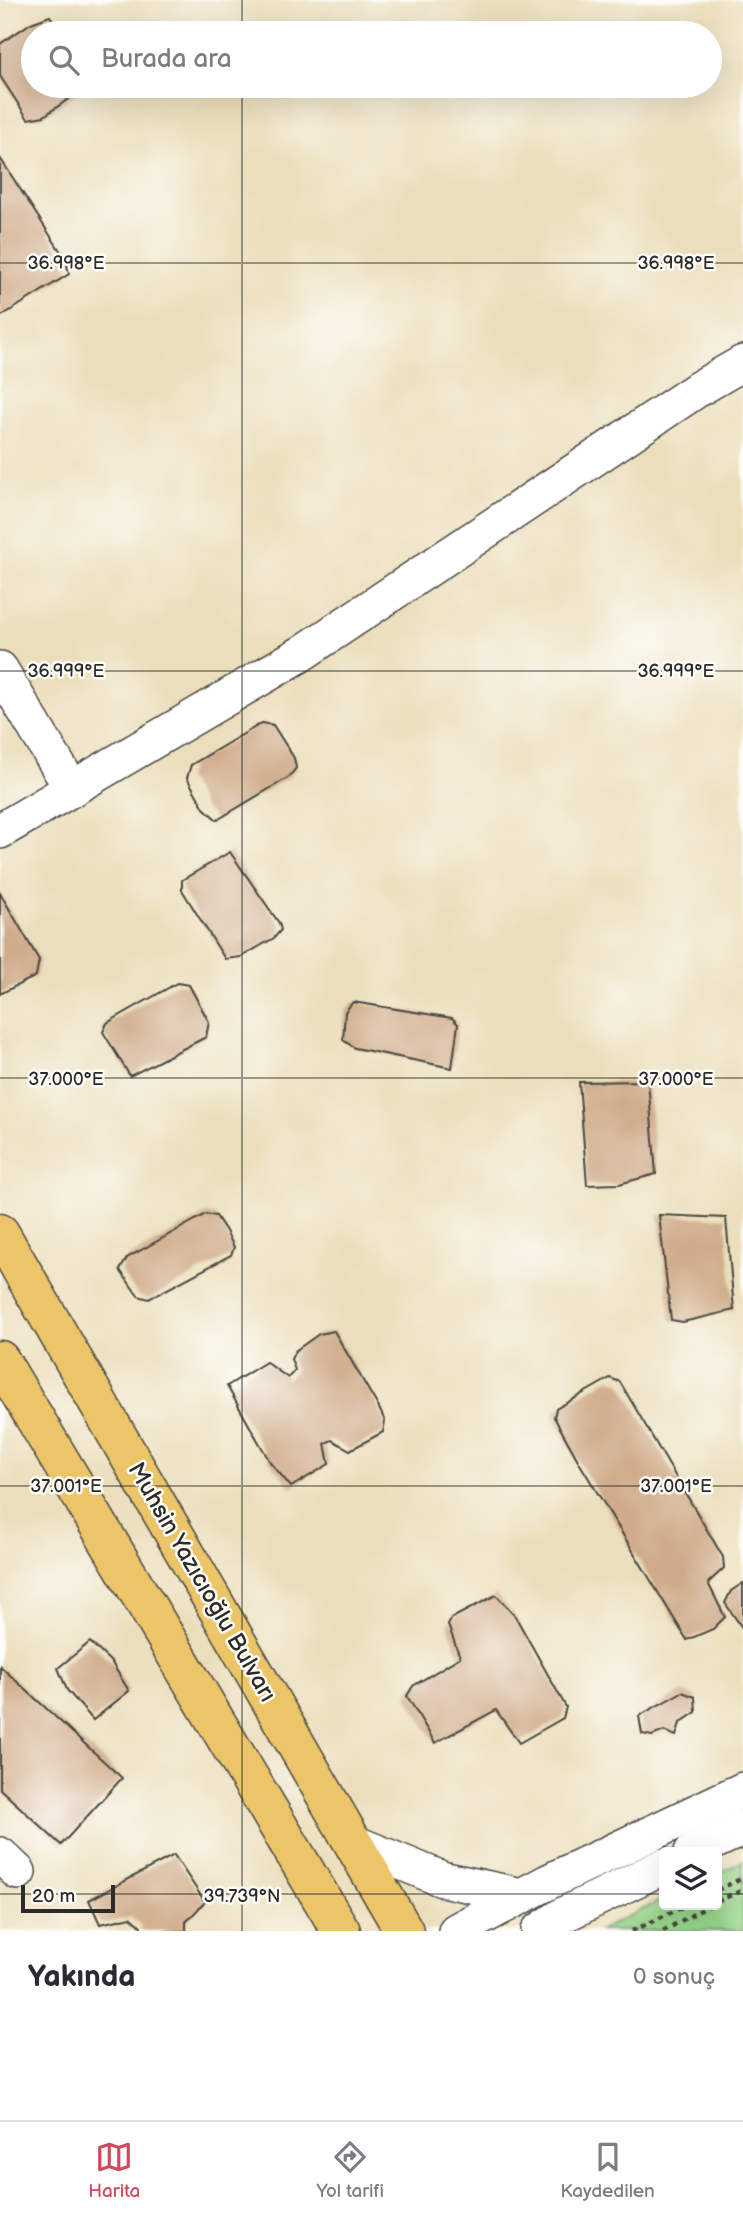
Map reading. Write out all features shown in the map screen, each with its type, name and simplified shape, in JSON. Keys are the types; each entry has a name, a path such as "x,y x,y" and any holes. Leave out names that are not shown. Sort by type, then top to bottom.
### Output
{"main road":[{"name":"Muhsin Yazıcıoğlu Bulvarı","path":"0,1233 404,1931"},
{"path":"0,1360 341,1931"}],"street":[{"path":"0,831 301,654 698,389 743,363"},
{"path":"0,669 72,789"},
{"path":"456,1931 560,1876 743,1790"},
{"path":"703,1847 743,1828"},
{"path":"352,1842 442,1879 522,1896"},
{"path":"539,1931 563,1915 659,1868"}],"path":[{"path":"722,1888 743,1878"},
{"path":"722,1899 743,1890"},
{"path":"632,1931 676,1910"},
{"path":"663,1931 701,1910"}],"green space":[{"path":"743,1861 743,1931 598,1931 659,1901 659,1910 722,1910 722,1872"}],"building":[{"path":"50,16 54,21 36,21"},
{"path":"21,30 21,98 70,98 44,116 28,119 0,76 0,44"},
{"path":"0,158 66,260 69,274 0,317"},
{"path":"262,723 273,725 294,758 296,768 289,777 217,820 204,808 187,778 191,765"},
{"path":"230,852 279,923 281,930 274,938 241,957 225,959 182,890 182,880"},
{"path":"0,893 39,960 36,976 0,994"},
{"path":"177,983 189,985 209,1022 206,1037 130,1076 103,1032 107,1023"},
{"path":"353,1002 452,1018 458,1024 452,1068 355,1048 343,1040 345,1012"},
{"path":"648,1081 656,1174 619,1184 587,1185 579,1082"},
{"path":"206,1214 216,1216 226,1231 234,1247 231,1255 149,1299 138,1296 120,1270 127,1258"},
{"path":"659,1215 726,1218 734,1310 683,1322 671,1320"},
{"path":"334,1331 379,1408 385,1421 383,1432 350,1450 332,1440 325,1443 329,1464 291,1487 270,1462 227,1386 266,1362 288,1378 295,1370 291,1359 295,1351 319,1334"},
{"path":"610,1378 620,1382 723,1557 724,1568 708,1583 725,1617 713,1629 687,1640 554,1417 556,1409"},
{"path":"743,1583 743,1629 725,1603 731,1591"},
{"path":"496,1595 514,1614 566,1707 563,1718 519,1743 496,1710 435,1743 407,1696 413,1686 460,1657 448,1625 452,1618"},
{"path":"90,1642 112,1663 129,1691 93,1720 67,1690 58,1668"},
{"path":"0,1666 122,1778 61,1845 0,1789"},
{"path":"682,1692 695,1697 696,1712 680,1723 676,1736 664,1731 652,1736 642,1734 639,1716"},
{"path":"174,1855 205,1902 186,1922 186,1931 140,1931 141,1926 131,1917 100,1924 89,1900"}]}
